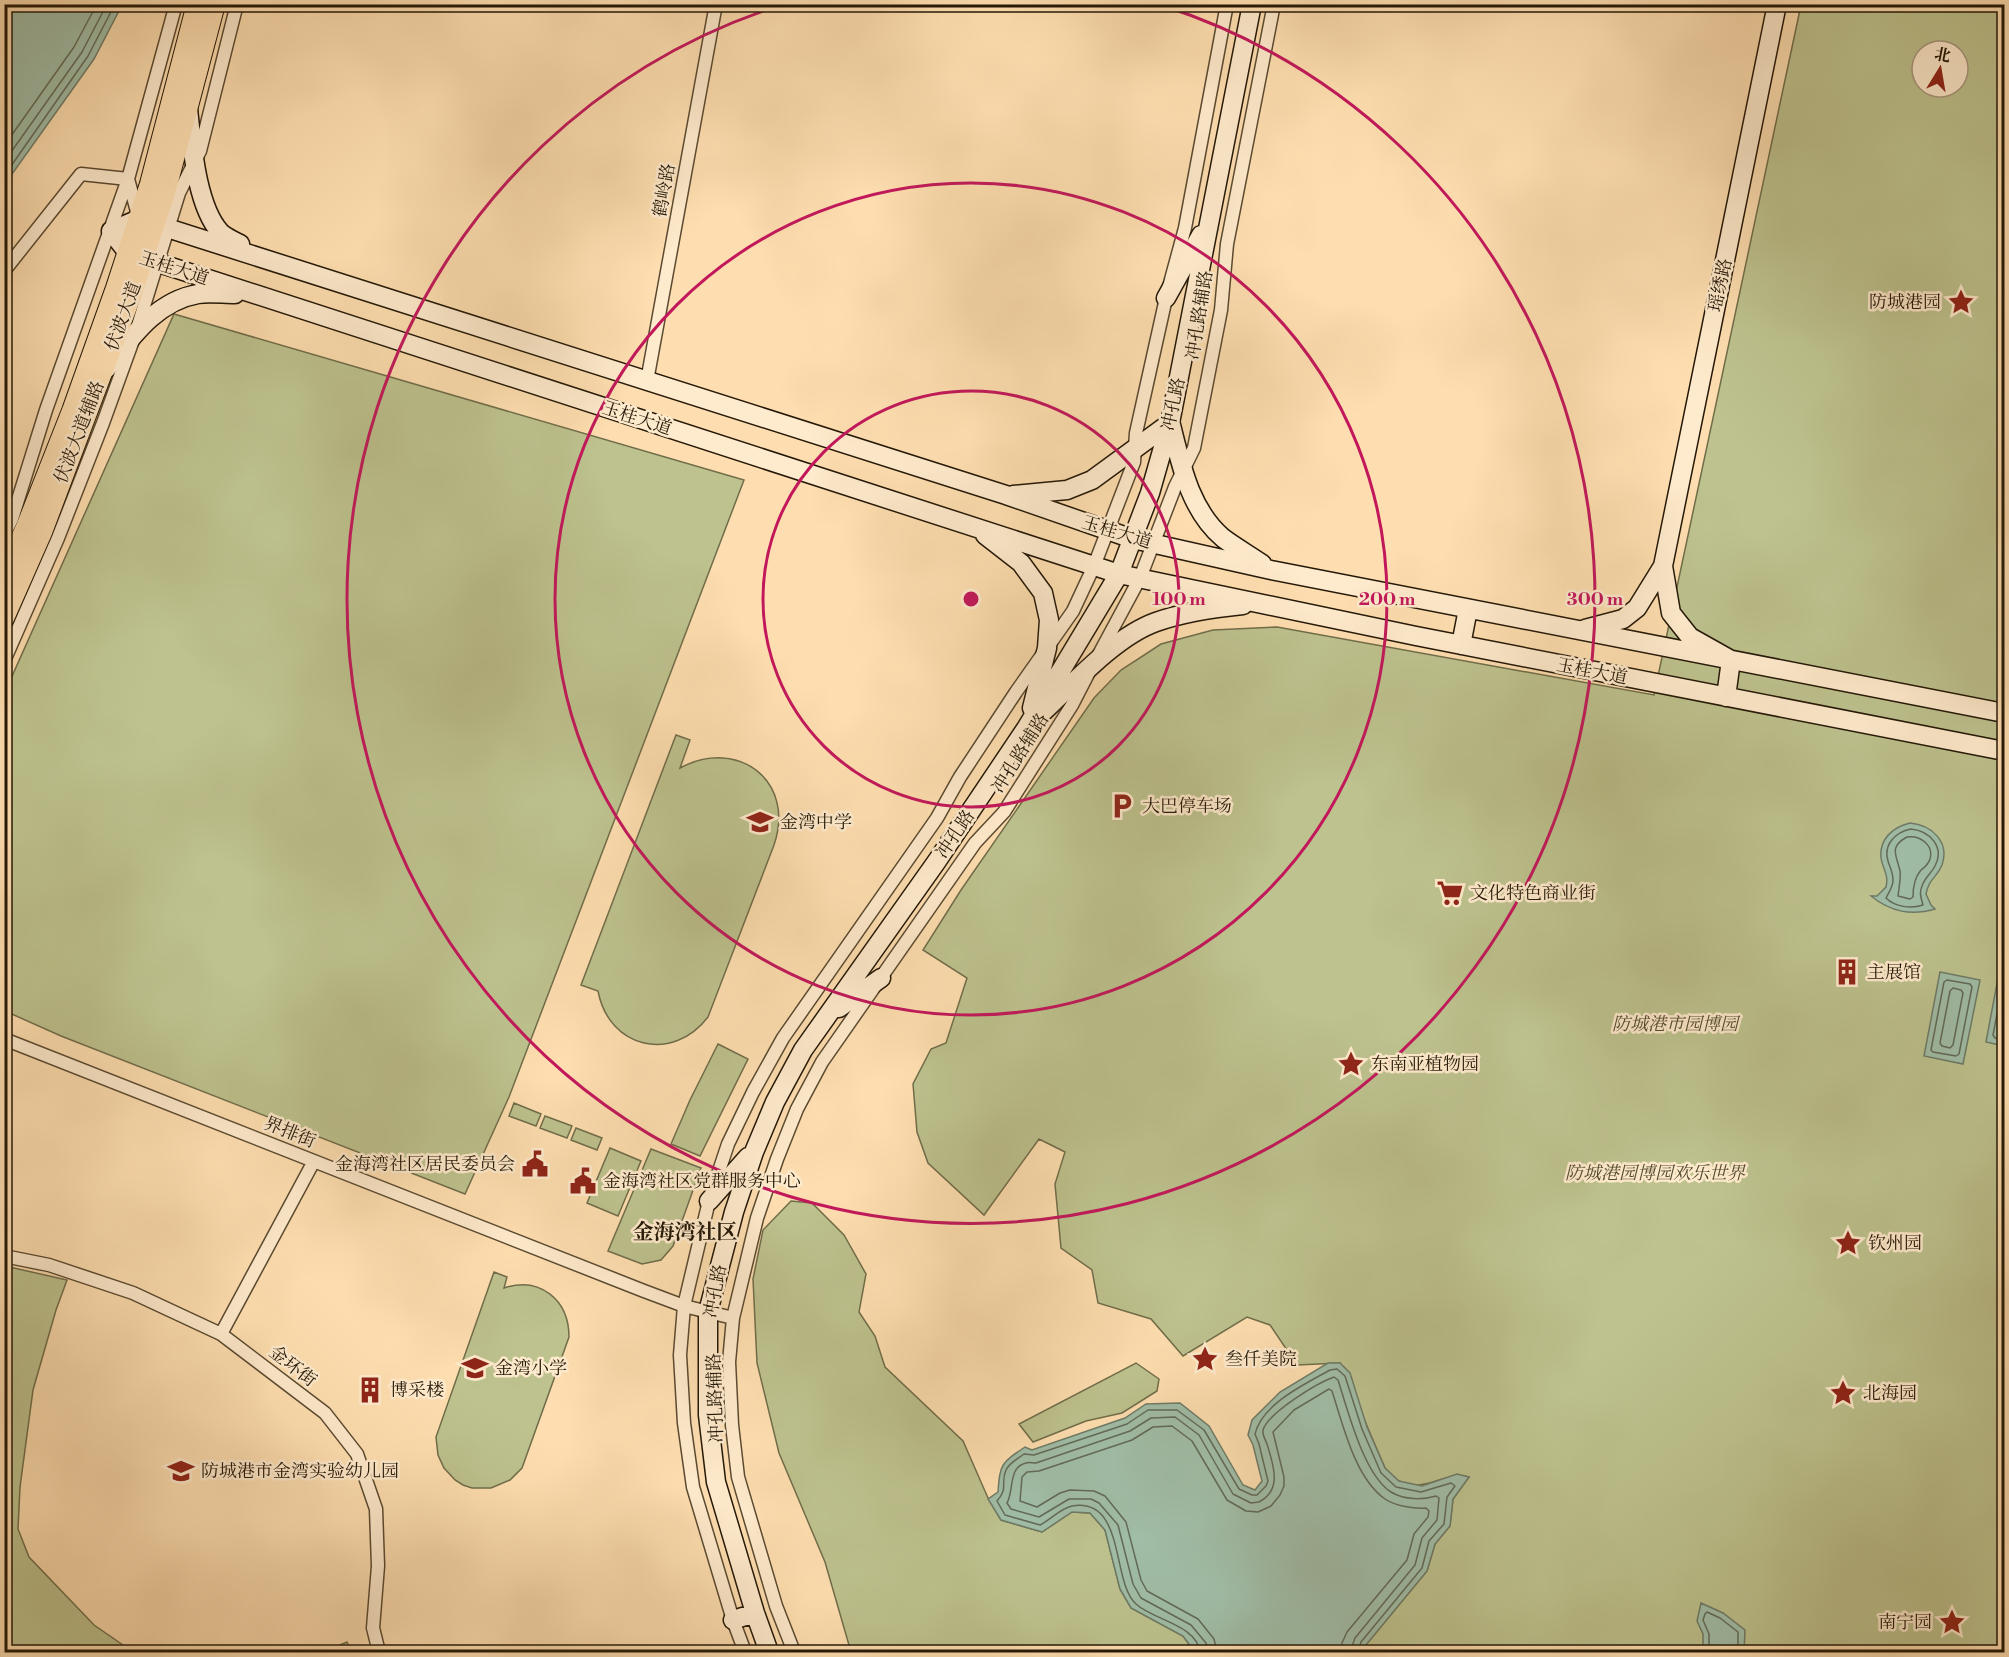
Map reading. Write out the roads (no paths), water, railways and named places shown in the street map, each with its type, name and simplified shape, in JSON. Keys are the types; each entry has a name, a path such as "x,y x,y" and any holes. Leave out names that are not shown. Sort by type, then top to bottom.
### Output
{"main road":[{"name":"伏波大道","path":"154,224 150,184 197,4"},
{"name":"伏波大道","path":"4,618 42,532 71,480 103,372 166,189 214,4"},
{"name":"冲孔路","path":"770,1653 755,1613 716,1482 708,1415 708,1312 734,1212 754,1152 775,1101 803,1050 937,861 1027,727 1119,574 1150,493 1170,423 1252,4"},
{"name":"瑶绣路","path":"1663,566 1778,4"},
{"path":"188,107 195,163 207,211 220,232 264,259"},
{"path":"1166,298 1210,221"},
{"name":"玉桂大道","path":"111,231 154,224 1006,495 1133,539 1271,570 2004,713"},
{"name":"玉桂大道","path":"111,231 143,258 1119,574 1461,645 2004,751"},
{"name":"伏波大道","path":"4,576 27,525 72,411 143,258"},
{"path":"103,372 136,332 157,312 174,301 198,294 254,294"},
{"path":"1006,495 1067,490 1092,480 1170,423 1183,471 1200,512 1222,537 1271,570"},
{"path":"975,527 1021,563 1043,593 1049,620 1047,648 1027,727"},
{"path":"1579,630 1623,619 1637,608 1663,566"},
{"path":"1663,566 1671,613 1690,637 1731,660 1726,697"},
{"path":"1027,727 1093,665 1126,638 1154,622 1200,610 1261,604"},
{"path":"1461,645 1468,609"},
{"path":"828,1016 881,978"},
{"path":"710,1201 754,1152"},
{"path":"733,1620 755,1613"}],"street":[{"name":"伏波大道辅路","path":"4,536 12,519 46,410 128,180 176,4"},
{"path":"4,272 81,174 128,180 154,224 179,193 200,151 237,4"},
{"name":"鹤岭路","path":"647,381 716,4"},
{"name":"冲孔路辅路","path":"745,1653 693,1487 684,1424 681,1367 684,1306 710,1201 728,1144 783,1038 937,818 960,777 1073,611 1094,566 1134,462 1136,433 1166,298 1185,228 1227,4"},
{"name":"冲孔路辅路","path":"794,1653 776,1606 738,1477 732,1425 729,1362 733,1317 756,1218 797,1109 822,1062 975,843 1004,812 1072,705 1140,578 1194,448 1221,310 1227,244 1274,4"},
{"name":"伏波大道辅路","path":"4,661 58,538 71,480 136,332 143,258"},
{"name":"界排街","path":"4,1039 684,1306 733,1317"},
{"path":"220,1334 314,1161"},
{"name":"金环街","path":"4,1256 49,1265 133,1293 220,1334 325,1413 357,1454 376,1509 378,1566 373,1628 379,1653"}],"water":[{"path":"5,4 122,5 94,59 12,174 5,190"},
{"path":"1910,823 1932,831 1941,842 1944,857 1942,865 1926,894 1935,909 1918,912 1902,911 1886,906 1871,896 1877,896 1887,883 1881,858 1882,845 1888,835 1898,827"},
{"path":"2004,946 2004,1046 1986,1042"},
{"path":"1940,972 1980,980 1963,1064 1924,1056"},
{"path":"1328,1363 1340,1363 1350,1373 1367,1427 1385,1468 1399,1481 1422,1486 1457,1474 1469,1477 1453,1499 1450,1526 1435,1544 1427,1571 1365,1646 1363,1652 1195,1652 1183,1636 1131,1608 1120,1589 1105,1530 1090,1513 1072,1512 1042,1532 1001,1520 988,1499 998,1492 1003,1465 1025,1447 1032,1450 1125,1418 1146,1404 1180,1403 1209,1426 1243,1485 1255,1490 1262,1481 1253,1445 1248,1435 1252,1420 1280,1392"},
{"path":"1701,1603 1723,1613 1745,1630 1744,1652 1703,1652 1703,1634 1697,1621"}],"place":[{"name":"防城港园","path":"1961,302"},
{"name":"大巴停车场","path":"1122,806"},
{"name":"金湾中学","path":"760,822"},
{"name":"文化特色商业街","path":"1450,893"},
{"name":"主展馆","path":"1847,972"},
{"name":"东南亚植物园","path":"1351,1064"},
{"name":"金海湾社区居民委员会","path":"535,1164"},
{"name":"金海湾社区党群服务中心","path":"583,1181"},
{"name":"钦州园","path":"1848,1243"},
{"name":"叁仟美院","path":"1205,1359"},
{"name":"金湾小学","path":"475,1368"},
{"name":"博采楼","path":"370,1390"},
{"name":"北海园","path":"1843,1393"},
{"name":"防城港市金湾实验幼儿园","path":"181,1471"},
{"name":"南宁园","path":"1952,1622"}],"district":[{"name":"金海湾社区","path":"685,1232"}],"park label":[{"name":"防城港市园博园","path":"1675,1024"},
{"name":"防城港园博园欢乐世界","path":"1655,1173"}]}
